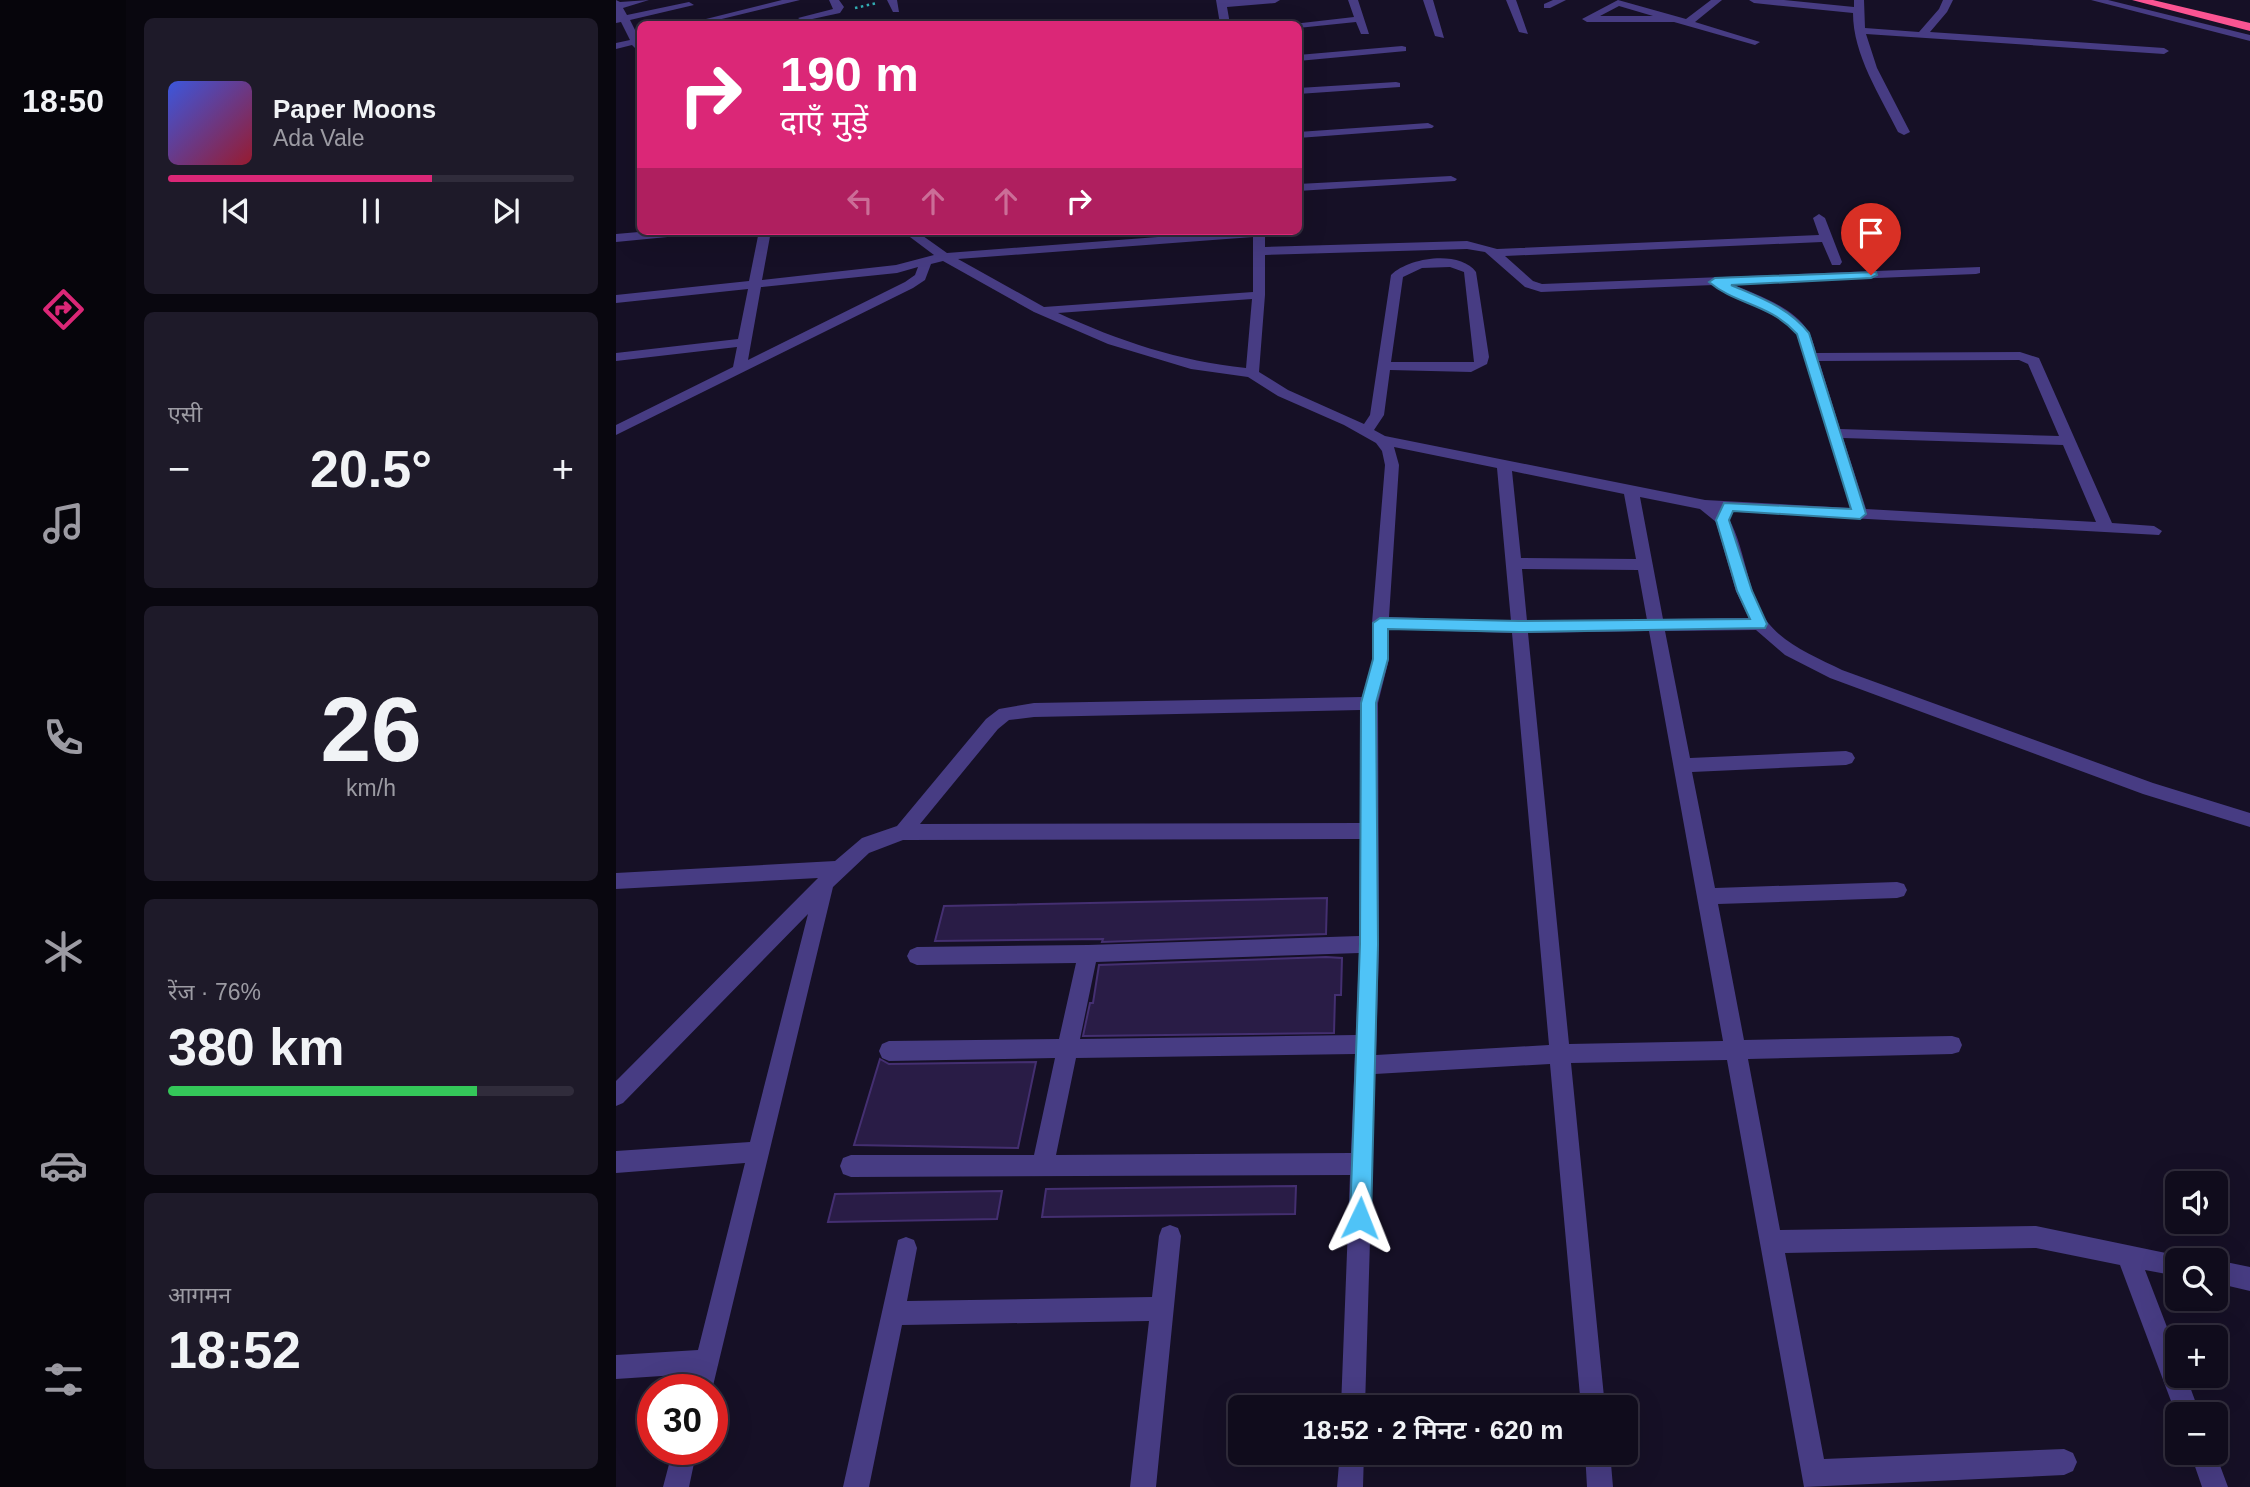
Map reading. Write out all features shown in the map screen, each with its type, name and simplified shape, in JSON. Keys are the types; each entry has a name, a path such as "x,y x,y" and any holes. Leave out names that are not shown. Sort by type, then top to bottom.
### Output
{"highway":[{"path":"2138,0 2250,27"},
{"path":"2173,0 2250,19"}],"street":[{"path":"637,44 620,19 617,4 644,0"},
{"path":"707,21 795,0"},
{"path":"1224,21 1221,2 1275,0"},
{"path":"1353,0 1365,33"},
{"path":"1429,0 1440,36"},
{"path":"1511,0 1524,32"},
{"path":"1547,6 1561,0"},
{"path":"1687,23 1717,0"},
{"path":"1922,35 1944,10 1948,0"},
{"path":"2096,0 2250,38"},
{"path":"1762,1 1859,5 1862,31 1877,77 1904,132"},
{"path":"620,19 688,3 698,21"},
{"path":"1674,19 1587,19 1618,3 1634,3 1674,19 1755,42"},
{"path":"803,18 836,6"},
{"path":"1302,25 1360,19"},
{"path":"1862,31 2164,51"},
{"path":"616,46 637,46"},
{"path":"1302,58 1402,49"},
{"path":"1302,91 1396,85"},
{"path":"1302,135 1428,126"},
{"path":"1302,188 1451,179"},
{"path":"1819,218 1836,262"},
{"path":"616,238 647,235"},
{"path":"739,370 764,235"},
{"path":"913,235 941,257 1042,310 1149,354 1184,364 1251,373 1289,398 1374,435 1705,505 1726,513 1860,514 2154,531"},
{"path":"616,299 755,285 925,263 941,257 1221,235"},
{"path":"1251,373 1259,295 1259,235"},
{"path":"1493,253 1827,238"},
{"path":"1260,251 1467,245 1489,249 1529,284 1541,288 1976,270"},
{"path":"616,431 909,285 921,277 925,263"},
{"path":"1374,435 1382,366 1397,275 1405,269 1428,264 1466,267 1470,272 1482,357 1480,364 1471,368 1382,366"},
{"path":"1715,282 1788,316 1803,333 1860,514"},
{"path":"1042,310 1259,295"},
{"path":"616,357 744,342"},
{"path":"1812,358 2027,358 2039,368 2106,528"},
{"path":"616,415 656,411"},
{"path":"1835,433 2068,441"},
{"path":"1353,1395 1369,944 1368,703 1381,659 1380,623 1392,465 1389,450 1374,435"},
{"path":"1504,464 1592,1395"},
{"path":"1631,490 1815,1479 2064,1462"},
{"path":"1726,513 1744,591 1760,624 1791,651 1836,674 2149,789 2250,820"},
{"path":"1513,564 1645,565"},
{"path":"1380,623 1519,626 1760,624"},
{"path":"903,832 992,724 1005,714 1034,710 1368,703"},
{"path":"1682,765 1846,758"},
{"path":"616,1096 865,844 903,832 1369,831"},
{"path":"616,881 832,877"},
{"path":"704,1374 758,1152 832,877"},
{"path":"1706,896 1897,890"},
{"path":"917,956 1088,954 1369,944"},
{"path":"1043,1164 1088,954"},
{"path":"889,1051 1364,1044"},
{"path":"1366,1065 1559,1054 1952,1045"},
{"path":"616,1162 758,1152"},
{"path":"851,1166 1363,1164"},
{"path":"1143,1487 1170,1236"},
{"path":"1771,1242 2036,1237 2165,1263"},
{"path":"856,1487 906,1248"},
{"path":"2128,1255 2183,1402"},
{"path":"2228,1274 2250,1279"},
{"path":"892,1313 1162,1309"},
{"path":"616,1367 707,1361"},
{"path":"676,1487 681,1465"},
{"path":"1350,1487 1351,1465"},
{"path":"1598,1465 1600,1487"},
{"path":"2207,1465 2215,1487"}],"path":[{"path":"836,6 893,3"}],"building":[{"path":"1327,898 1326,934 1102,942 1103,939 935,941 944,906"},
{"path":"1342,958 1341,995 1335,995 1334,1033 1083,1036 1090,1003 1093,1003 1099,965"},
{"path":"880,1059 889,1064 1036,1062 1018,1148 854,1145"},
{"path":"1296,1186 1295,1214 1042,1217 1046,1189"},
{"path":"1002,1191 997,1219 828,1222 835,1194"}],"route":[{"path":"1360,1218 1369,944 1368,703 1381,659 1380,623 1519,626 1760,624 1744,591 1723,520 1729,506 1860,514 1803,333 1788,316 1715,282 1871,275"}]}
